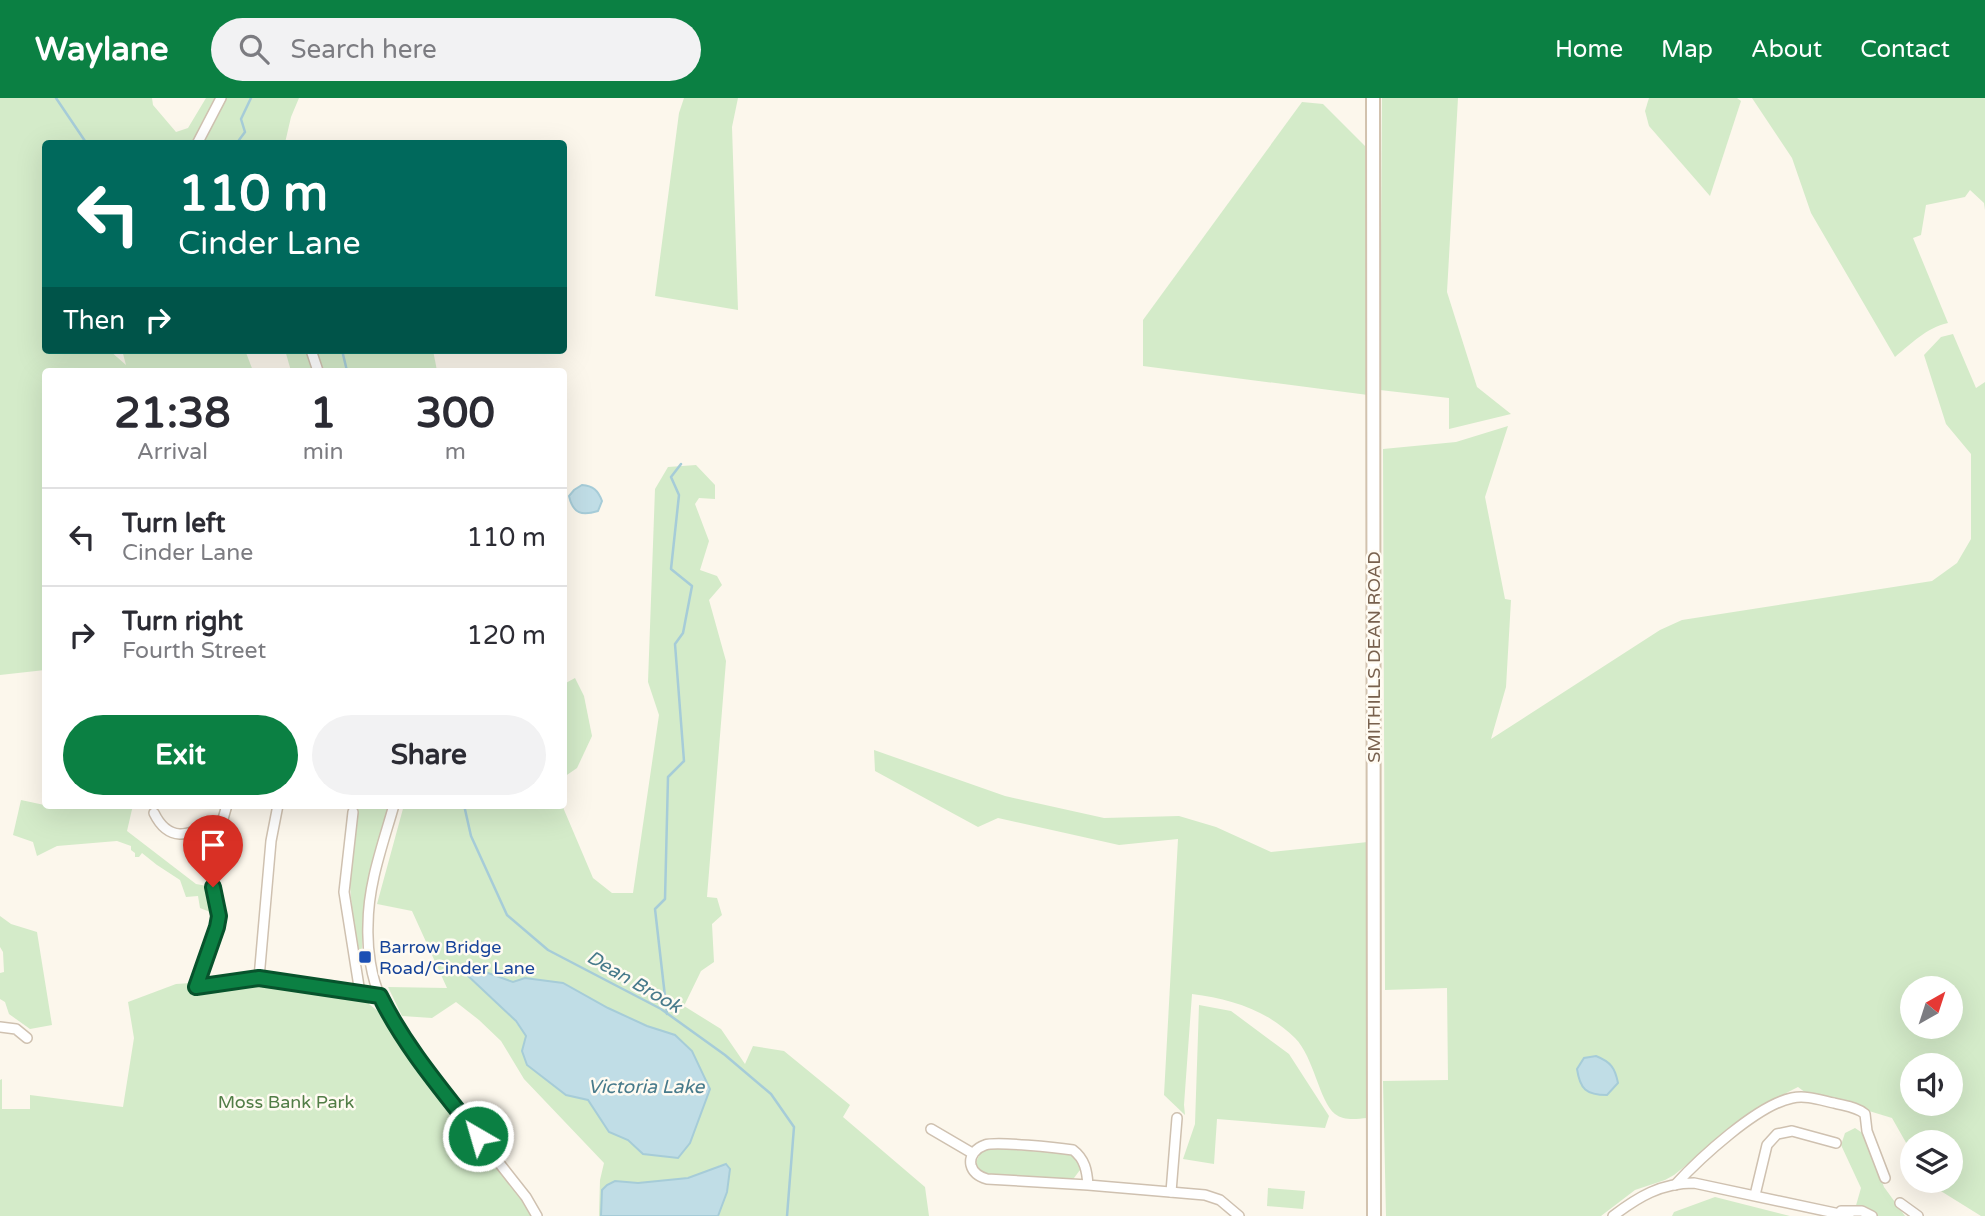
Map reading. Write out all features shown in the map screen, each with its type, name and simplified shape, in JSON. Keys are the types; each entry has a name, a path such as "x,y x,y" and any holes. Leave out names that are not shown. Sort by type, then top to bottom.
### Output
{"street":[{"path":"199,140 221,98"},
{"name":"SMITHILLS DEAN ROAD","path":"1373,98 1374,1216"},
{"path":"226,809 210,864 219,916 196,987 259,978 380,996"},
{"path":"259,978 271,841 277,809"},
{"path":"393,809 369,905 369,946 380,996 416,1057 526,1197 537,1216"},
{"path":"353,812 344,892 360,993"},
{"path":"154,813 165,829 180,835 223,820"},
{"path":"0,1027 16,1029 27,1038"},
{"path":"1675,1185 1738,1127 1782,1101 1796,1097 1811,1097 1850,1107 1861,1111 1870,1119 1867,1131 1885,1178"},
{"path":"1171,1192 1177,1118"},
{"path":"932,1129 972,1153"},
{"path":"1755,1195 1767,1145 1777,1133 1791,1131 1836,1143"},
{"path":"1088,1185 1084,1163 1080,1155 1073,1150 992,1143 984,1144 972,1153 973,1170 982,1178 1205,1195 1220,1200 1239,1216"},
{"path":"1612,1216 1638,1197 1675,1185 1694,1183 1849,1216"},
{"path":"1900,1203 1918,1216"},
{"path":"1833,1212 1862,1211 1872,1216"}],"green space":[{"path":"0,98 152,98 153,105 176,132 188,128 206,98 299,98 286,140 42,140 42,354 114,354 126,365 123,354 247,354 252,368 42,368 42,670 0,675"},
{"path":"684,98 738,98 732,127 738,310 655,296 679,113"},
{"path":"1382,98 1458,98 1447,292 1477,387 1511,414 1449,429 1449,398 1380,390"},
{"path":"1649,98 1737,98 1741,101 1710,196 1649,126 1645,111"},
{"path":"1752,98 1985,98 1985,210 1984,203 1970,190 1965,197 1926,205 1921,235 1913,238 1948,323 1926,332 1895,357 1811,213 1792,158"},
{"path":"1302,102 1323,104 1368,149 1368,395 1143,366 1143,320"},
{"path":"1953,334 1976,388 1985,382 1985,1216 1944,1193 1963,1193 1963,1130 1900,1132 1892,1118 1862,1107 1806,1093 1798,1087 1757,1108 1674,1175 1635,1190 1601,1216 1386,1216 1383,1081 1448,1080 1447,988 1385,990 1383,449 1456,442 1508,426 1485,497 1505,599 1511,600 1506,687 1491,739 1660,630 1682,620 1932,581 1957,563 1971,539 1971,454 1946,424 1924,355 1941,337"},
{"path":"286,354 434,354 436,368 290,368"},
{"path":"696,465 715,485 715,499 699,498 695,504 709,541 700,570 717,576 722,585 709,600 726,661 707,897 717,898 722,915 712,924 714,962 701,971 684,1006 721,1029 745,1064 753,1046 784,1051 850,1105 843,1117 925,1187 929,1216 718,1216 727,1192 730,1169 721,1165 671,1181 611,1183 607,1185 599,1216 600,1180 604,1163 524,1079 501,1041 456,1002 432,1018 402,1016 388,987 447,988 412,911 377,904 403,809 564,809 593,878 612,893 633,893 659,715 648,682 655,489 668,467","holes":["477,969 513,982 563,983 608,1008 647,1026 675,1035 701,1071 710,1090 690,1143 643,1154 628,1140 609,1132 588,1100 566,1095 527,1065 522,1051 526,1036"]},
{"path":"575,678 584,696 592,736 577,768 567,775 567,682"},
{"path":"874,750 1005,796 1104,818 1179,816 1216,827 1271,852 1368,842 1367,1118 1346,1119 1329,1108 1302,1046 1273,1020 1248,1007 1192,994 1185,1115 1164,1095 1178,839 1119,845 998,818 978,827 875,771"},
{"path":"21,800 42,804 42,809 132,809 127,831 196,884 207,886 210,912 200,908 198,896 186,897 180,880 142,853 135,857 131,846 117,841 57,846 37,856 33,842 13,835"},
{"path":"356,809 387,809 365,902 361,961 350,883"},
{"path":"0,916 11,924 37,932 52,1025 30,1029 9,1014 5,1002 0,999 0,973 4,972 3,952 0,947"},
{"name":"Moss Bank Park","path":"259,978 369,995 369,1004 379,1012 406,1053 522,1198 532,1216 0,1216 0,1080 2,1079 2,1109 30,1109 30,1095 123,1107 134,1038 128,1002 176,984 191,983 197,992"},
{"path":"1199,1005 1231,1011 1289,1054 1329,1116 1325,1128 1217,1119 1214,1164 1183,1159 1195,1124"},
{"path":"1855,1128 1864,1134 1884,1187 1905,1216 1853,1216 1861,1188 1841,1145 1845,1133"},
{"path":"989,1148 1070,1154 1078,1159 1080,1170 1074,1178 1067,1180 988,1174 979,1170 976,1162 981,1151"},
{"path":"1268,1188 1305,1191 1303,1209 1267,1206"},
{"path":"1715,1197 1790,1216 1672,1216 1674,1212"}],"water":[{"path":"582,485 595,489 599,494 602,501 598,511 583,513 573,507 569,496"},
{"name":"Victoria Lake","path":"477,969 513,982 525,978 563,983 608,1008 647,1026 675,1035 692,1051 710,1089 690,1143 678,1158 643,1154 628,1140 609,1132 588,1100 566,1095 527,1065 522,1051 526,1036 516,1021 466,974"},
{"path":"1596,1056 1609,1063 1617,1078 1618,1083 1607,1095 1585,1090 1578,1076 1577,1069 1584,1058"},
{"path":"726,1164 730,1169 727,1192 718,1216 601,1216 602,1190 615,1181 638,1183 688,1178"}],"waterway":[{"name":"Dean Brook","path":"56,98 84,140"},
{"path":"239,140 245,132 241,119 251,98"},
{"name":"Dean Brook","path":"343,354 346,368"},
{"path":"667,1014 655,909 665,899 668,777 684,761 675,644 683,633 692,586 671,569 679,495 671,477 681,464"},
{"name":"Dean Brook","path":"465,809 471,836 507,915 548,950 661,1009 725,1055 771,1094 794,1127 787,1216"}],"place":[{"name":"Barrow Bridge Road/Cinder Lane","path":"365,957"}],"route":[{"path":"213,887 219,916 196,987 259,978 380,996 416,1057 478,1136"}]}
